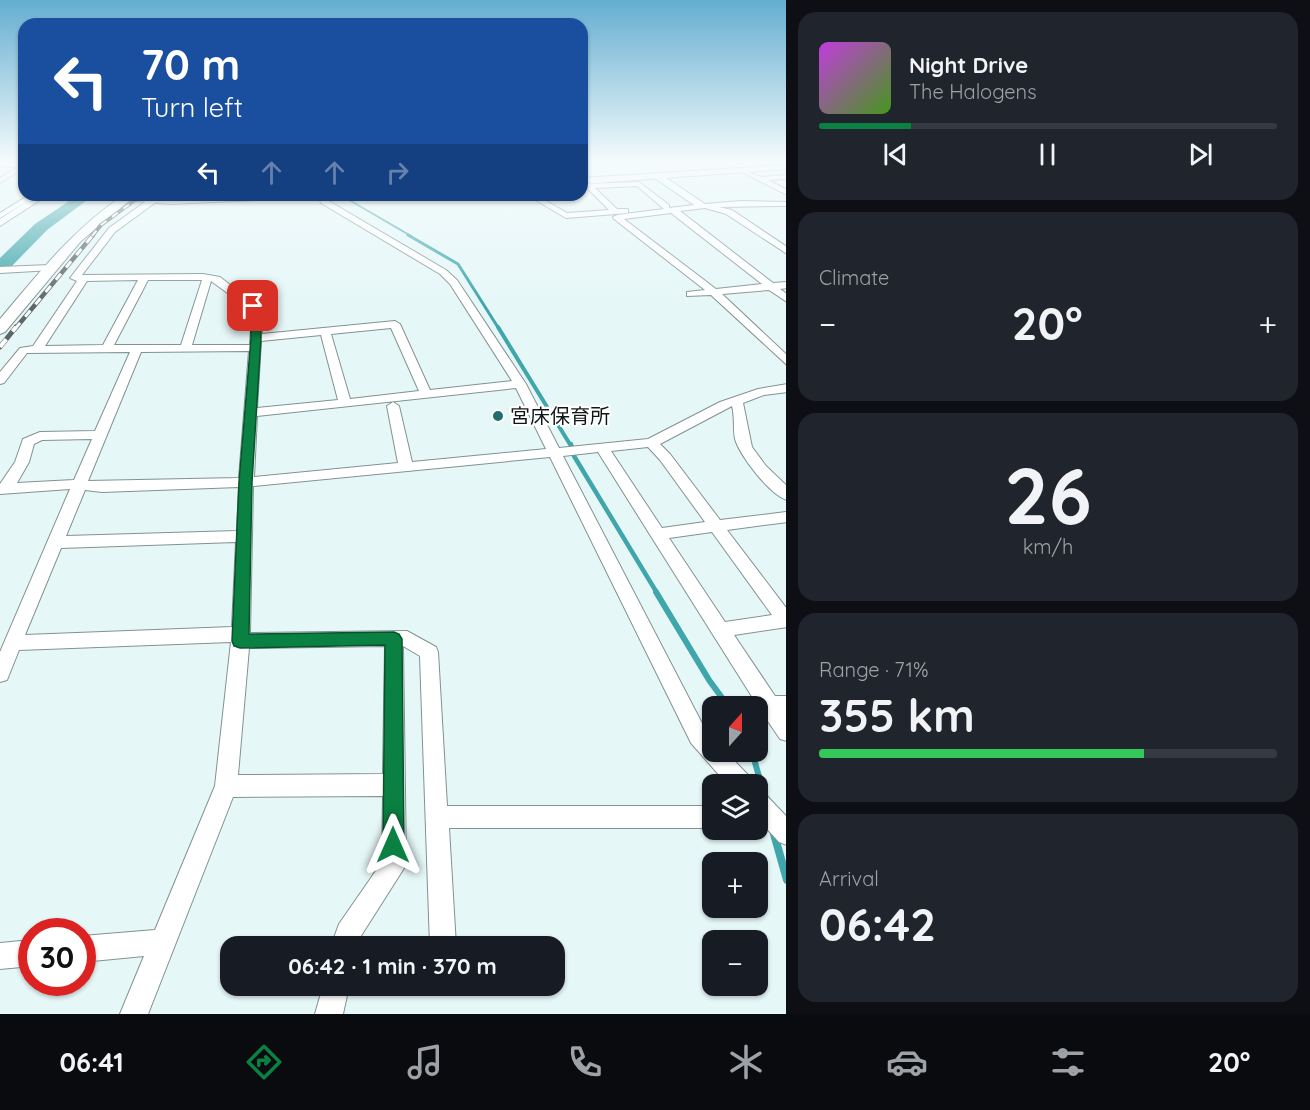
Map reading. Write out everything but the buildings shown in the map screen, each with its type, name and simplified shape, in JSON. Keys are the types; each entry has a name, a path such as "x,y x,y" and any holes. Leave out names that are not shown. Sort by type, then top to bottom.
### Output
{"main road":[{"path":"0,329 50,268 110,209"}],"street":[{"path":"0,223 21,209"},
{"path":"134,1014 226,786 241,638 246,482 256,343 256,311 253,306 217,279 75,278 112,230 138,209"},
{"path":"338,209 443,272 454,282 520,384 698,736 732,774"},
{"path":"555,209 566,216 652,209"},
{"path":"662,209 617,217 714,292 786,362"},
{"path":"672,209 786,299"},
{"path":"718,209 729,212 786,251"},
{"path":"0,270 50,268"},
{"path":"37,349 84,278"},
{"path":"107,348 144,278"},
{"path":"185,348 207,278"},
{"path":"690,294 786,285"},
{"path":"0,380 24,350 185,348 256,343 325,330 395,324 426,394"},
{"path":"325,330 345,403"},
{"path":"2,666 15,643 137,348"},
{"path":"251,412 520,384"},
{"path":"3,489 68,484 80,486 246,482 651,443 724,405 762,392 786,388"},
{"path":"736,401 740,408 742,438 747,451 786,495"},
{"path":"393,406 406,466"},
{"path":"3,489 22,462 28,442 40,436 101,435"},
{"path":"651,443 665,457 786,620 719,630"},
{"path":"603,449 719,630 777,705 786,732"},
{"path":"658,534 786,517"},
{"path":"57,542 244,536"},
{"path":"15,643 241,638 407,638 429,652 442,936"},
{"path":"347,936 393,865 394,639"},
{"path":"226,786 393,785"},
{"path":"768,813 786,834"},
{"path":"436,818 702,817"},
{"path":"96,948 163,942"},
{"path":"0,956 18,954"},
{"path":"329,1014 334,996"}],"waterway":[{"path":"0,268 41,227 66,209"},
{"path":"365,209 411,236"},
{"path":"408,235 458,264 499,329"},
{"path":"498,327 571,446"},
{"path":"571,444 574,456 657,593"},
{"path":"656,592 721,696"},
{"path":"755,762 758,774"},
{"path":"774,834 786,876"}],"railway":[{"path":"92,236 101,225 122,209"},
{"path":"15,329 93,235"},
{"path":"0,347 16,327"}],"place":[{"name":"宮床保育所","path":"498,416"}],"route":[{"path":"253,306 256,311 256,338 246,482 240,641 394,639 393,845"}]}
